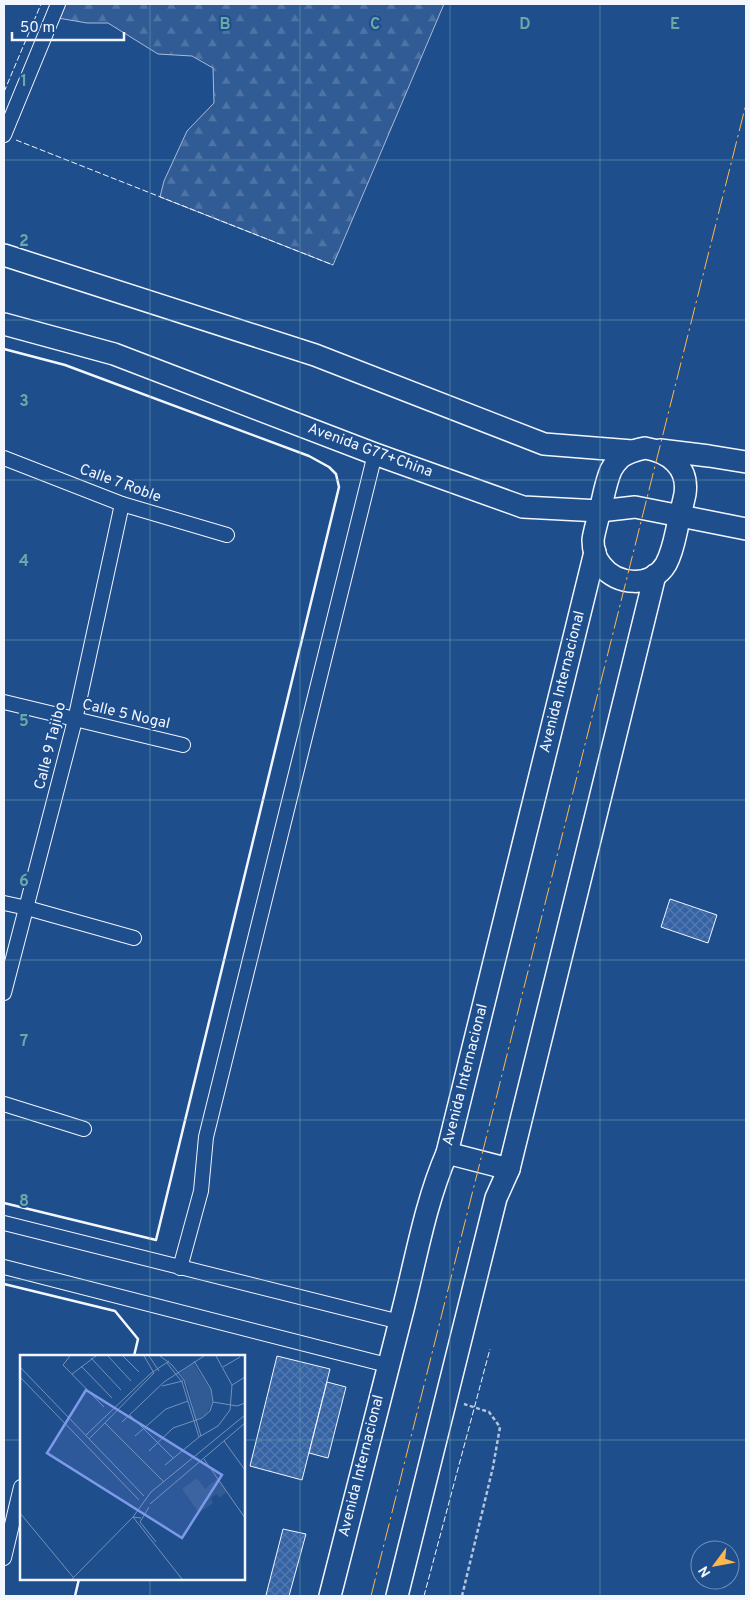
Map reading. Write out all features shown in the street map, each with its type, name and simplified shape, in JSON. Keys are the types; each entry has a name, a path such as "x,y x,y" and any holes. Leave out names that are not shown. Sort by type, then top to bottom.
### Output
{"main road":[{"path":"4,255 315,355 544,444 632,451"},
{"name":"Avenida G77+China","path":"4,324 114,354 375,454 523,507 600,511 634,507 746,529"},
{"path":"658,450 670,456 679,466 684,478 686,492 671,553 665,566 655,575 643,581 630,582 617,578 607,572 599,563 593,540 612,468 620,458 632,451 645,448 746,462"},
{"name":"Avenida Internacional","path":"330,1596 387,1365 400,1322 436,1178 447,1153 595,552"},
{"path":"398,1596 496,1198 509,1169 655,575"},
{"path":"447,1153 509,1169"}],"street":[{"path":"4,135 58,4"},
{"path":"180,1268 201,1192 206,1137 375,454"},
{"name":"Calle 7 Roble","path":"4,458 122,504 227,535"},
{"name":"Calle 9 Tajibo","path":"4,993 75,720 122,504"},
{"name":"Calle 5 Nogal","path":"4,702 183,745"},
{"path":"4,903 134,938"},
{"path":"4,1104 84,1129"},
{"path":"4,1223 400,1322"},
{"path":"4,1267 387,1365"},
{"path":"4,1557 20,1492"}],"path":[{"path":"447,1399 489,1412 500,1427 462,1596"}],"green space":[{"path":"58,4 444,4 333,265 160,197 164,181 187,131 214,103 213,68 192,56 158,54 108,23 87,23 52,17"}],"building":[{"path":"670,899 717,915 708,943 661,927"},
{"path":"277,1356 330,1369 302,1480 250,1466"},
{"path":"327,1382 346,1387 328,1458 309,1453"},
{"path":"283,1529 306,1534 289,1596 270,1596 266,1595"}],"fence":[{"path":"4,92 41,4"},
{"path":"16,140 333,265"},
{"path":"424,1596 490,1349"}],"wall":[{"path":"4,349 65,365 309,456 329,467 336,474 339,487 156,1240 4,1203"},
{"path":"4,1284 115,1311 138,1339 134,1355"},
{"path":"75,1596 79,1580"}],"power":[{"path":"371,1596 746,104"}]}
